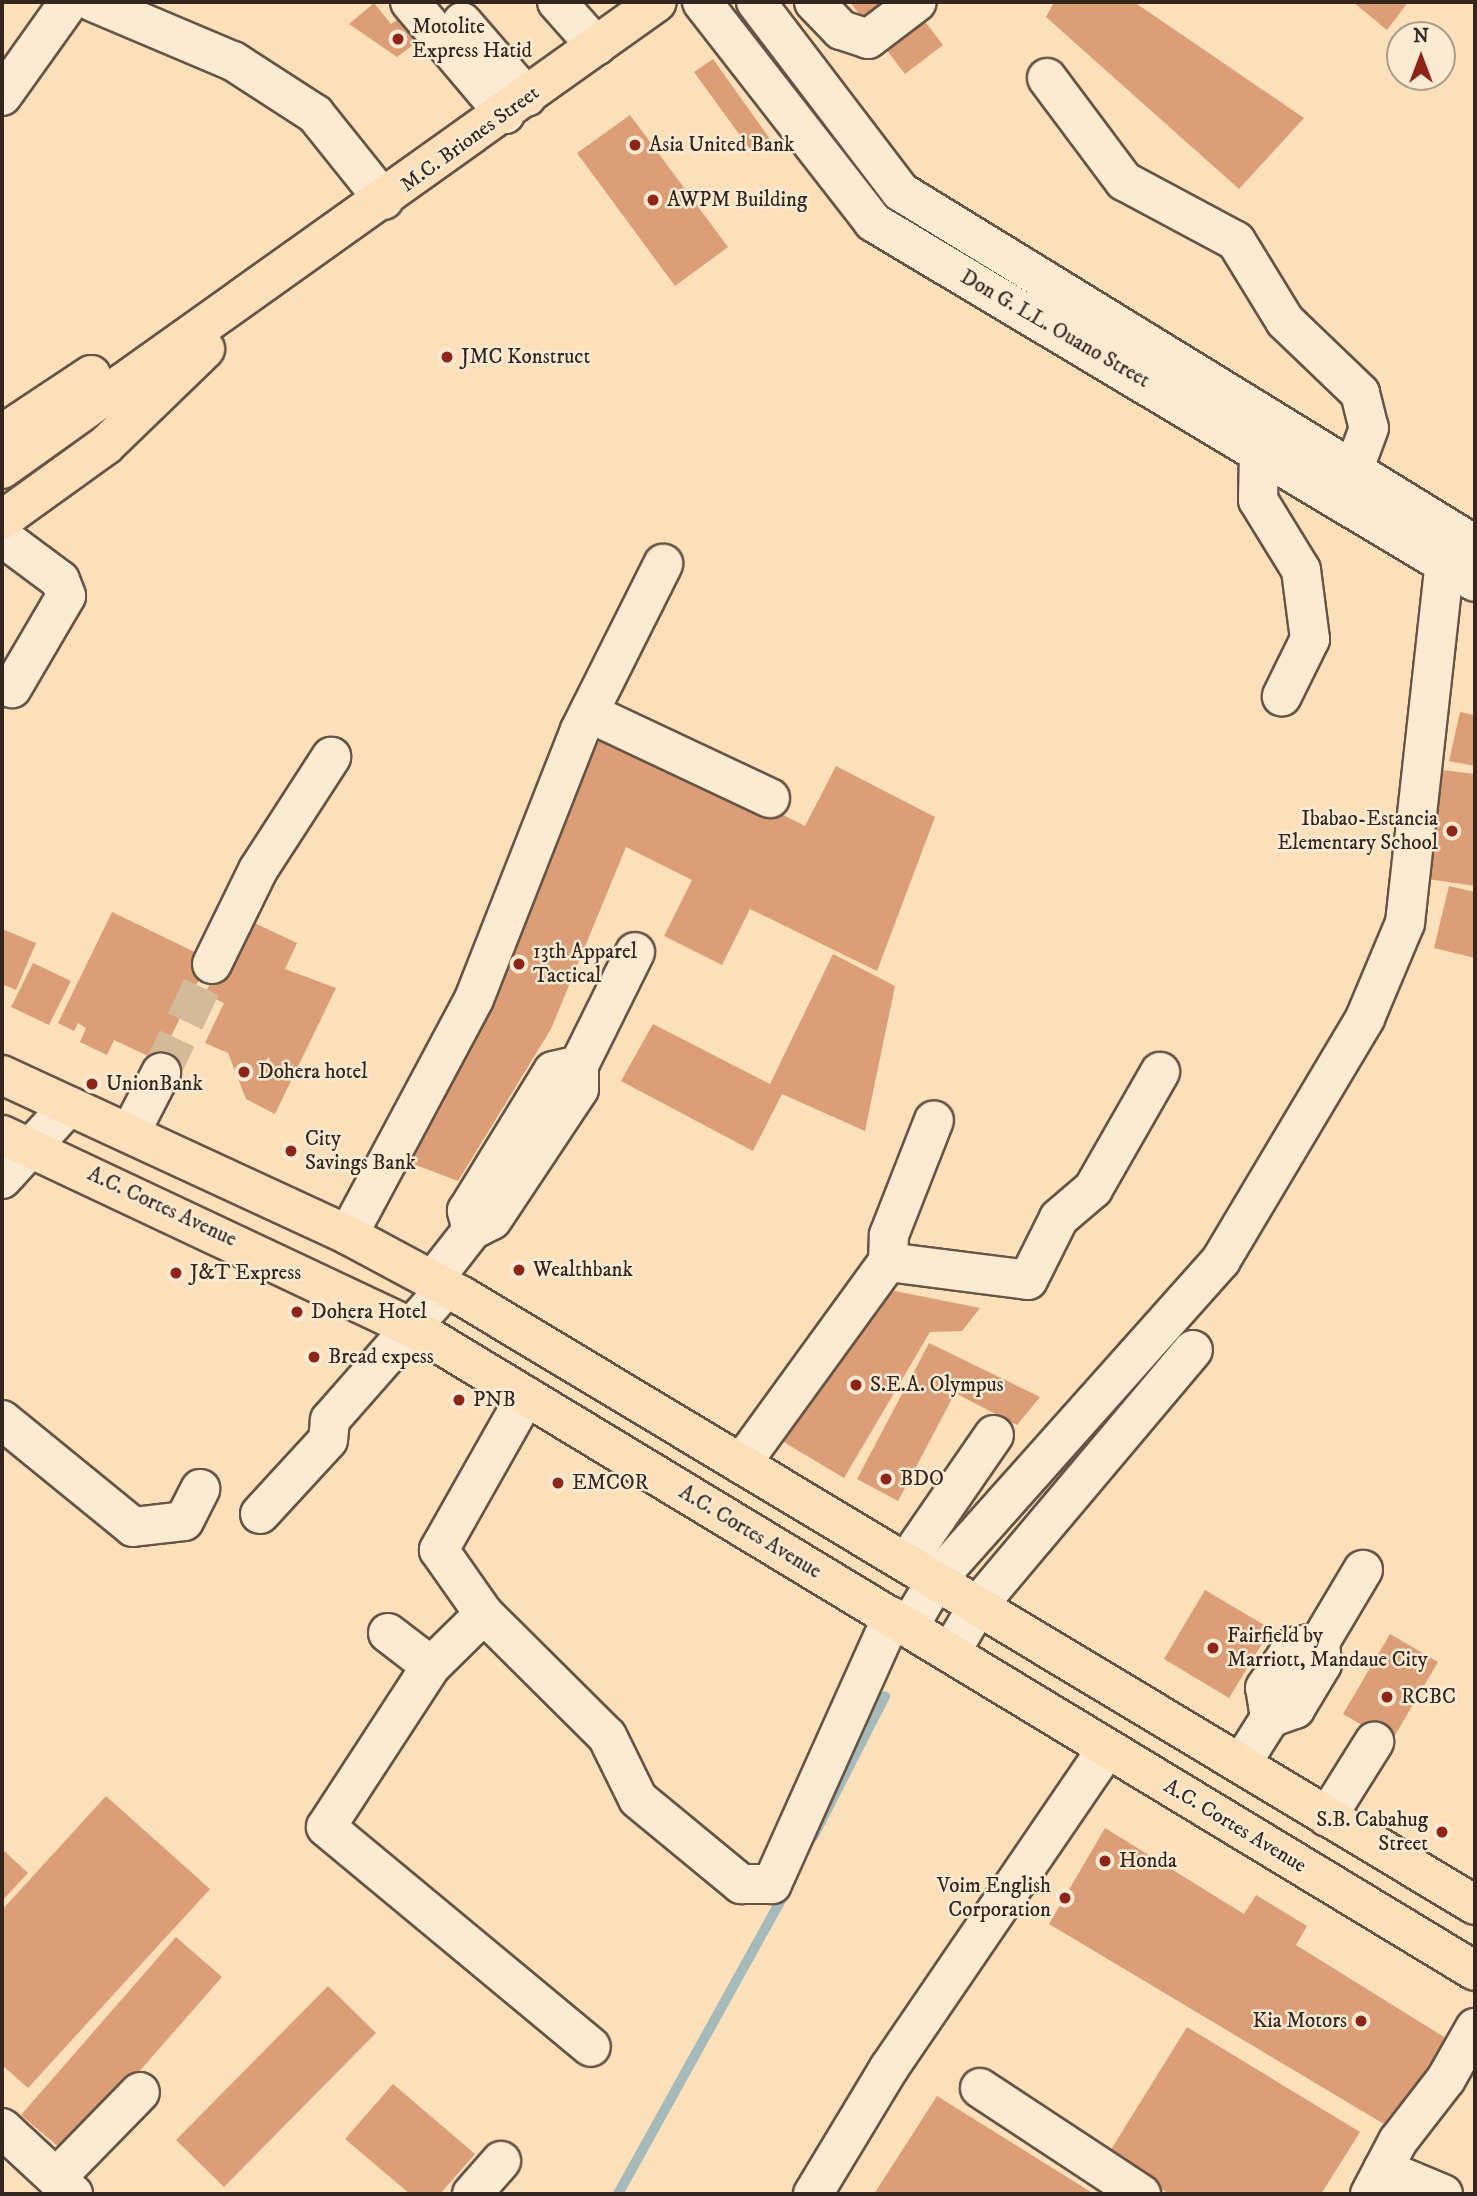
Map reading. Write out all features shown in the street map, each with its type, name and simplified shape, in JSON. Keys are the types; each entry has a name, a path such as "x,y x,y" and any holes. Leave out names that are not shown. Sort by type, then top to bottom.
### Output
{"main road":[{"name":"M.C. Briones Street","path":"2,469 384,201 657,2"},
{"name":"M.C. Briones Street","path":"2,434 74,385 281,274"},
{"name":"M.C. Briones Street","path":"2,520 106,445 281,274"},
{"path":"2,1075 348,1235 440,1284 979,1604 1475,1905"},
{"name":"A.C. Cortes Avenue","path":"18,1141 415,1329 1107,1749 1471,1960"}],"street":[{"path":"2,96 69,2"},
{"path":"93,2 233,61 315,114 384,201"},
{"path":"410,2 516,106"},
{"path":"444,2 516,106"},
{"path":"557,2 596,46"},
{"name":"Don G. LL. Ouano Street","path":"702,2 873,222 1206,400 1353,471 1465,564"},
{"name":"Don G. LL. Ouano Street","path":"756,2 901,192 1206,400 1259,452 1465,564"},
{"path":"814,2 841,30 868,39 916,2"},
{"path":"1047,78 1124,181 1237,241 1284,321 1360,393 1369,428 1353,471"},
{"path":"1259,452 1258,500 1301,570 1310,639 1282,696"},
{"path":"2,537 60,580 66,596 12,688"},
{"path":"348,1235 474,999 589,713 663,564"},
{"path":"922,1570 1221,1261 1365,1018 1405,923 1465,564"},
{"path":"589,713 770,798"},
{"path":"212,964 258,870 331,757"},
{"path":"260,1514 328,1440 330,1420 415,1329 472,1230 467,1211 507,1173 553,1071 579,1065 635,952"},
{"path":"888,1262 1028,1280 1059,1218 1093,1189 1160,1072"},
{"path":"131,1133 162,1073"},
{"path":"2,1180 18,1141 69,1106"},
{"path":"741,1464 888,1262 889,1235 934,1120"},
{"path":"950,1653 979,1604 1193,1350"},
{"path":"526,1396 439,1550 484,1614 607,1736 638,1799 741,1884 758,1886 772,1884 900,1623 922,1570 994,1435"},
{"path":"2,1420 133,1527 184,1521 200,1489"},
{"path":"1241,1764 1270,1718 1294,1709 1322,1664 1320,1642 1363,1570"},
{"path":"484,1614 431,1666 326,1827 591,2047"},
{"path":"388,1633 431,1666"},
{"path":"1326,1817 1374,1742"},
{"path":"813,2194 889,2068 1107,1749"},
{"path":"1443,2194 1376,2182 1475,2028"},
{"path":"980,2088 1141,2194"},
{"path":"2,2128 64,2186 140,2092"},
{"path":"472,2194 501,2161"}],"building":[{"path":"850,2 910,2 943,45 905,74"},
{"path":"1054,2 1134,2 1304,118 1239,189 1046,17"},
{"path":"1353,2 1408,2 1394,21 1386,21 1386,29"},
{"path":"374,3 391,24 407,13 425,36 397,57 349,24"},
{"path":"713,59 770,139 752,152 694,72"},
{"name":"AWPM Building","path":"630,115 728,247 675,286 577,153"},
{"path":"1460,712 1475,715 1475,766 1449,761"},
{"path":"606,725 805,826 836,766 935,817 877,971 750,909 722,965 664,936 692,880 626,847 551,1029 458,1181 408,1162"},
{"path":"1442,770 1475,774 1475,886 1428,879"},
{"path":"1449,886 1475,892 1475,958 1434,948"},
{"path":"112,912 209,959 159,1061 114,1040 107,1055 80,1042 86,1028 78,1023 74,1031 58,1023"},
{"path":"242,917 297,943 285,969 336,988 275,1114 246,1099 228,1053 205,1043 224,1003 205,994"},
{"path":"2,929 36,943 16,990 2,984"},
{"path":"833,954 895,986 865,1131 782,1094 753,1151 621,1081 653,1024 770,1084"},
{"path":"33,963 71,981 49,1025 11,1007"},
{"name":"S.E.A. Olympus","path":"880,1288 980,1308 962,1331 930,1332 844,1478 777,1438"},
{"path":"929,1343 1040,1397 1017,1425 955,1393 898,1501 857,1479"},
{"path":"1205,1590 1271,1629 1229,1698 1164,1659"},
{"path":"1390,1634 1438,1662 1391,1742 1343,1714"},
{"path":"106,1796 210,1889 28,2088 2,2065 2,1910"},
{"path":"1105,1828 1244,1914 1256,1895 1307,1926 1296,1945 1452,2042 1399,2133 1049,1924"},
{"path":"2,1849 28,1873 2,1901"},
{"path":"176,1937 222,1977 67,2154 21,2115"},
{"path":"328,1986 376,2033 224,2187 176,2140"},
{"path":"1187,2027 1360,2132 1321,2194 1170,2194 1107,2156"},
{"path":"393,2084 475,2154 440,2194 410,2194 345,2139"},
{"path":"937,2096 1094,2194 874,2194"}],"waterway":[{"path":"813,1837 885,1696"},
{"path":"618,2194 787,1889"}],"tunnel":[{"path":"161,1073 212,964"}],"place":[{"name":"Motolite Express Hatid","path":"398,39"},
{"name":"Asia United Bank","path":"635,145"},
{"name":"AWPM Building","path":"653,200"},
{"name":"JMC Konstruct","path":"447,357"},
{"name":"Ibabao-Estancia Elementary School","path":"1452,831"},
{"name":"13th Apparel Tactical","path":"519,964"},
{"name":"Dohera hotel","path":"244,1072"},
{"name":"UnionBank","path":"92,1084"},
{"name":"City Savings Bank","path":"291,1151"},
{"name":"Wealthbank","path":"519,1270"},
{"name":"J&T Express","path":"176,1273"},
{"name":"Dohera Hotel","path":"297,1312"},
{"name":"Bread expess","path":"314,1357"},
{"name":"S.E.A. Olympus","path":"856,1385"},
{"name":"PNB","path":"459,1400"},
{"name":"BDO","path":"886,1479"},
{"name":"EMCOR","path":"558,1483"},
{"name":"Fairfield by Marriott, Mandaue City","path":"1213,1648"},
{"name":"RCBC","path":"1387,1697"},
{"name":"S.B. Cabahug Street","path":"1442,1832"},
{"name":"Honda","path":"1105,1861"},
{"name":"Voim English Corporation","path":"1065,1898"},
{"name":"Kia Motors","path":"1361,2021"}]}
